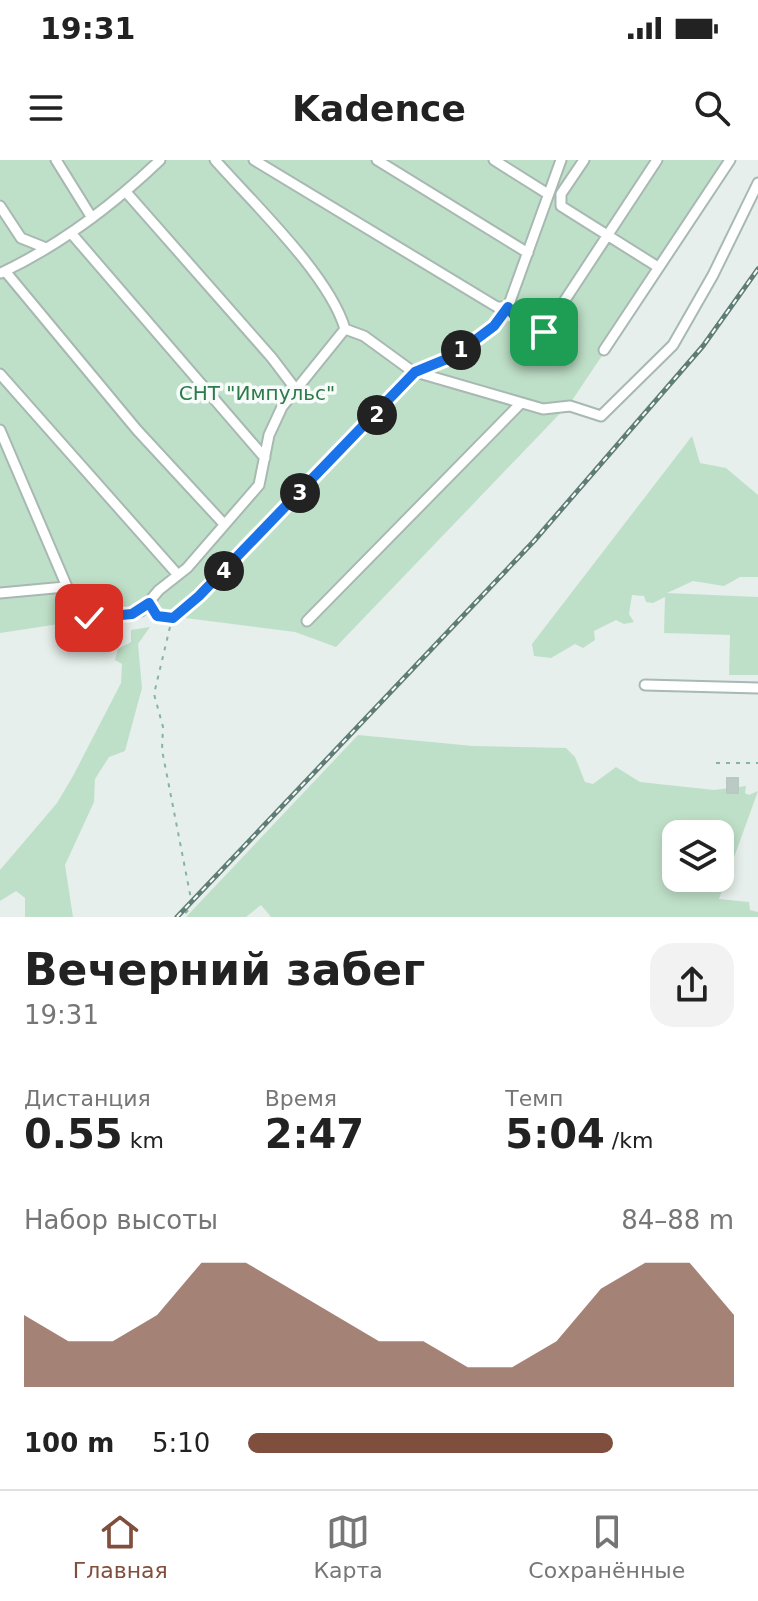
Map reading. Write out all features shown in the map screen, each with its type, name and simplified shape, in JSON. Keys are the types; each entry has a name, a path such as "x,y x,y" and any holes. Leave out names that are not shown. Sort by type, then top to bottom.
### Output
{"lane":[{"path":"56,160 92,218"},
{"path":"160,160 126,192 71,233 2,272 137,430 224,524"},
{"path":"215,160 306,264 339,308 345,329"},
{"path":"254,160 438,273 497,307 508,307"},
{"path":"377,160 528,253"},
{"path":"494,160 548,194"},
{"path":"508,307 561,160"},
{"path":"584,160 561,194 561,206 658,267"},
{"path":"508,307 513,314 544,332 657,160"},
{"path":"604,350 730,160"},
{"path":"345,329 364,336 415,372 543,409 570,406 601,416 610,411 665,353 691,318 758,183"},
{"path":"126,192 272,358 297,391"},
{"path":"0,206 21,238 46,248"},
{"path":"71,233 265,458"},
{"path":"0,430 79,615 89,618 132,614 149,603 178,575 259,485 269,435 282,407 345,329"},
{"path":"149,603 157,616 173,618 199,596 415,372"},
{"path":"0,374 178,575"},
{"path":"307,621 521,403"},
{"path":"0,593 65,587"},
{"path":"645,685 758,688"}],"path":[{"path":"415,372 454,356 494,326 508,307"},
{"path":"173,618 154,694 163,727 162,750 191,899 190,908 182,917"},
{"path":"716,763 758,763"}],"green space":[{"name":"СНТ \"Импульс\"","path":"0,160 733,160 571,402 336,647 295,632 138,612 0,633"},
{"path":"692,436 700,463 726,468 758,495 758,577 740,577 724,586 693,581 667,593 758,597 758,675 729,675 730,635 664,633 665,597 653,603 646,602 644,596 632,595 629,614 634,622 624,624 616,620 594,631 595,640 583,648 575,644 551,658 534,656 532,644"},
{"path":"150,627 138,644 142,688 125,751 109,757 95,779 94,802 65,865 73,917 25,917 25,898 16,891 0,901 0,870 57,803 73,776 121,683 122,664 115,660 118,649 131,642 131,630"},
{"path":"358,735 473,746 566,748 575,757 585,782 593,784 616,767 640,782 714,790 746,786 745,793 749,795 758,791 734,857 734,820 662,820 662,892 722,892 719,899 749,902 750,910 758,912 758,917 271,917 261,905 246,917 186,917"}],"building":[{"path":"727,778 738,778 738,793 727,793"}],"railway":[{"path":"177,917 534,541 703,346 758,269"}],"route":[{"path":"89,618 132,614 149,603 151,612 157,616 173,618 199,596 415,372 454,356 504,317 508,307 513,314 544,332"}]}
